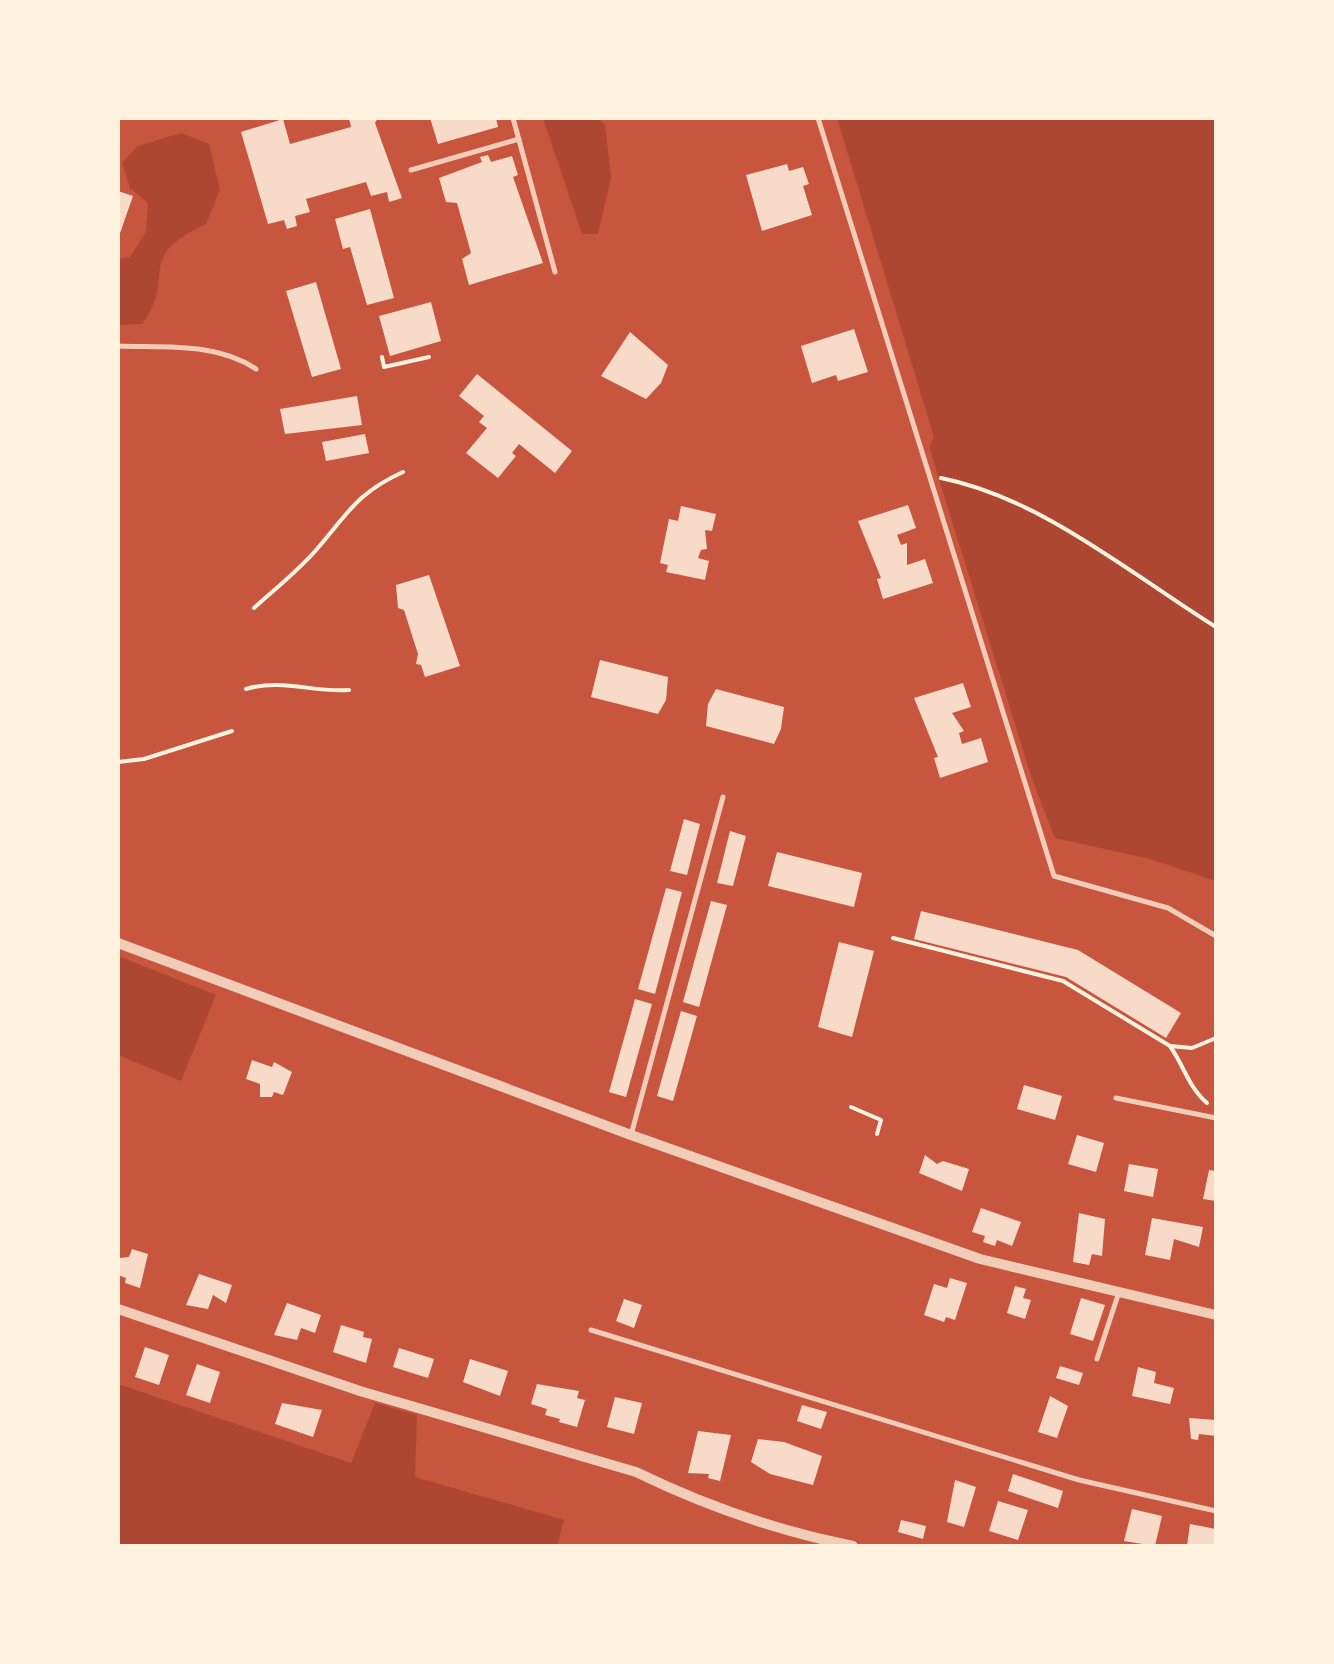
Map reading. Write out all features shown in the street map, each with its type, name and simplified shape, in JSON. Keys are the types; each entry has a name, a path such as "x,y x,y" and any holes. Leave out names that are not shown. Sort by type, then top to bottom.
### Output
{"street":[{"path":"118,943 631,1135 980,1259 1216,1316"},
{"path":"118,1309 360,1391 636,1472 790,1534 853,1546"}],"lane":[{"path":"512,118 555,272"},
{"path":"818,118 1054,876 1168,908 1216,936"},
{"path":"411,170 519,139"},
{"path":"118,346 213,350 235,355 256,369"},
{"path":"631,1135 723,797"},
{"path":"1116,1098 1216,1114"},
{"path":"1097,1359 1120,1292"},
{"path":"590,1330 1079,1480 1216,1511"}],"path":[{"path":"382,357 384,366 429,357"},
{"path":"254,608 317,549 360,496 402,472"},
{"path":"930,476 974,485 1014,504 1216,627"},
{"path":"246,689 266,683 297,684 324,692 349,690"},
{"path":"118,762 144,759 232,731"},
{"path":"892,938 1063,981 1170,1046 1188,1072 1192,1091 1216,1114"},
{"path":"1170,1046 1192,1048 1216,1038"},
{"path":"851,1106 881,1120 876,1134"}],"shaded area":[{"path":"543,118 597,118 605,125 611,177 598,234 582,234"},
{"path":"837,118 1216,118 1216,881 1150,859 1055,838 1032,779 929,447 934,437"},
{"path":"181,133 209,144 220,190 206,224 183,236 163,258 157,294 142,324 118,325 118,259 130,257 146,232 148,203 130,188 122,163 138,146"},
{"path":"118,956 216,995 181,1081 118,1055"},
{"path":"118,1384 351,1463 375,1403 417,1415 415,1477 564,1520 557,1546 118,1546"}],"building":[{"path":"349,118 378,118 375,123 402,198 389,202 387,192 371,196 366,182 306,199 310,212 295,216 297,226 287,229 284,220 268,224 241,132 283,119 290,144 351,127"},
{"path":"430,118 496,118 498,127 438,144"},
{"path":"488,155 491,162 512,156 518,175 513,177 543,263 469,285 462,259 471,253 457,203 446,202 439,178 482,162 480,157"},
{"path":"787,164 789,171 803,167 809,184 803,186 812,215 762,231 746,175"},
{"path":"118,191 133,196 118,239"},
{"path":"370,209 394,298 367,305 350,247 343,249 335,219"},
{"path":"316,282 341,369 312,377 286,291"},
{"path":"431,302 441,341 390,356 379,316"},
{"path":"854,329 868,372 838,381 836,375 812,383 801,346"},
{"path":"630,332 668,365 661,383 646,399 601,376"},
{"path":"477,374 572,451 555,473 519,444 512,453 516,456 498,478 466,453 487,428 479,422 484,416 459,396"},
{"path":"357,396 362,425 285,434 280,409"},
{"path":"365,434 369,453 326,461 322,442"},
{"path":"908,505 916,528 897,535 901,545 907,543 907,565 925,559 933,583 883,599 877,579 881,578 858,521"},
{"path":"681,506 716,514 712,531 705,530 707,549 701,550 698,558 709,561 705,580 666,572 668,565 660,563 669,519 678,521"},
{"path":"429,575 460,666 425,677 421,665 416,664 418,654 404,610 398,608 396,585"},
{"path":"600,660 668,677 666,700 658,714 591,697"},
{"path":"963,683 971,707 952,713 964,731 959,733 962,744 981,738 988,762 940,778 934,758 938,757 914,698"},
{"path":"716,689 784,707 774,744 706,726 708,704"},
{"path":"684,819 700,824 687,875 670,871"},
{"path":"730,831 746,836 733,886 717,883"},
{"path":"777,852 862,873 854,907 768,886"},
{"path":"666,888 682,892 655,994 638,989"},
{"path":"711,901 727,905 699,1007 683,1002"},
{"path":"921,911 1078,950 1181,1013 1166,1038 1066,977 914,939"},
{"path":"839,942 874,951 852,1037 818,1027"},
{"path":"635,999 652,1004 626,1097 609,1092"},
{"path":"681,1011 697,1016 673,1101 657,1096"},
{"path":"252,1060 272,1067 274,1062 292,1072 283,1095 274,1092 272,1097 260,1097 260,1084 246,1079"},
{"path":"1024,1085 1062,1096 1055,1120 1017,1109"},
{"path":"1077,1135 1104,1143 1096,1172 1068,1164"},
{"path":"925,1155 937,1164 943,1161 969,1169 962,1191 919,1173"},
{"path":"1129,1164 1158,1169 1153,1197 1124,1191"},
{"path":"1209,1170 1216,1171 1216,1201 1203,1199"},
{"path":"981,1208 1021,1222 1012,1246 997,1240 995,1246 983,1242 985,1236 972,1232"},
{"path":"1079,1213 1105,1219 1102,1256 1092,1254 1089,1265 1073,1262"},
{"path":"1152,1218 1203,1227 1199,1247 1174,1239 1170,1260 1145,1255"},
{"path":"132,1249 148,1254 140,1288 125,1283 126,1278 118,1275 120,1258 129,1257"},
{"path":"199,1274 232,1285 226,1303 213,1295 208,1309 186,1305"},
{"path":"950,1278 967,1283 955,1320 946,1317 944,1322 924,1315 934,1284 947,1288"},
{"path":"1015,1286 1026,1289 1023,1298 1031,1300 1025,1319 1007,1313"},
{"path":"1081,1298 1105,1305 1093,1341 1070,1334"},
{"path":"624,1299 642,1305 634,1328 616,1321"},
{"path":"287,1303 321,1315 315,1333 301,1328 297,1340 274,1335"},
{"path":"341,1325 364,1332 363,1337 372,1339 366,1363 333,1352"},
{"path":"145,1347 169,1355 159,1385 135,1377"},
{"path":"399,1348 434,1359 428,1378 393,1367"},
{"path":"470,1359 508,1371 500,1396 463,1382"},
{"path":"197,1364 220,1372 210,1403 186,1395"},
{"path":"1060,1366 1083,1373 1079,1385 1056,1378"},
{"path":"1138,1367 1156,1372 1154,1383 1174,1388 1170,1404 1132,1396"},
{"path":"537,1384 579,1391 577,1398 585,1400 577,1427 545,1415 547,1409 531,1404"},
{"path":"1050,1396 1068,1406 1057,1438 1038,1432"},
{"path":"615,1397 642,1403 634,1434 607,1427"},
{"path":"282,1403 322,1410 313,1437 275,1424"},
{"path":"802,1405 827,1412 821,1429 797,1421"},
{"path":"1189,1418 1216,1420 1216,1436 1199,1434 1198,1440 1191,1439"},
{"path":"698,1431 731,1435 720,1481 708,1478 709,1474 688,1473"},
{"path":"758,1439 784,1442 822,1456 813,1485 770,1474 751,1462"},
{"path":"1013,1474 1063,1491 1058,1508 1008,1491"},
{"path":"955,1480 976,1487 964,1527 947,1522"},
{"path":"998,1501 1028,1510 1018,1540 989,1531"},
{"path":"1132,1509 1162,1516 1155,1546 1124,1541"},
{"path":"901,1520 926,1526 923,1539 898,1532"},
{"path":"1190,1524 1216,1529 1216,1546 1187,1546"}]}
